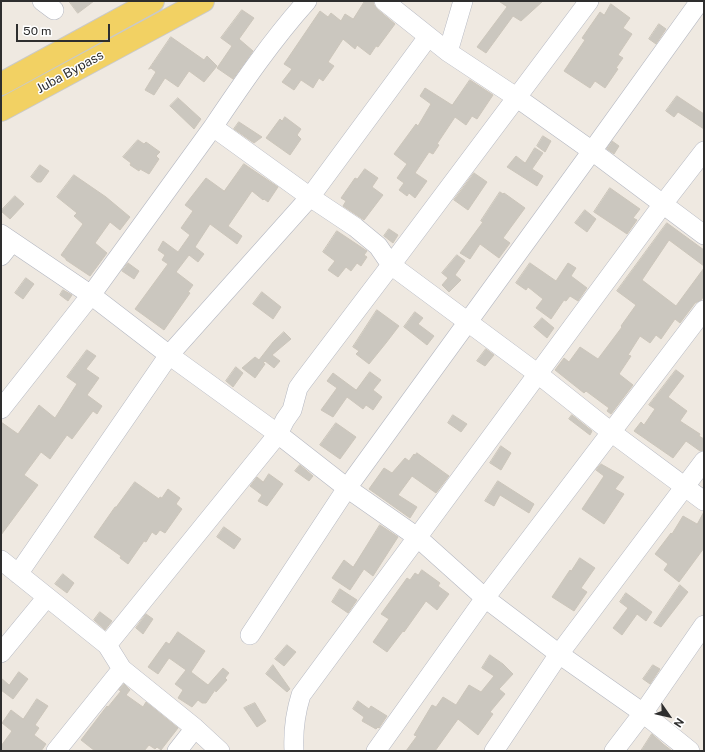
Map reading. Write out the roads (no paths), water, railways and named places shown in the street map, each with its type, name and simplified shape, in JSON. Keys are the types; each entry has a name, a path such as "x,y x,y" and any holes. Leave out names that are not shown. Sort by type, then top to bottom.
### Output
{"main road":[{"name":"Juba Bypass","path":"1,84 153,1"},
{"name":"Juba Bypass","path":"1,110 203,1"}],"street":[{"path":"1,409 92,295 213,128 237,91 282,30 307,1"},
{"path":"384,1 448,52 516,97 704,235"},
{"path":"448,52 463,1"},
{"path":"107,645 278,434 292,410 298,388 588,1"},
{"path":"250,635 347,488 700,1"},
{"path":"18,574 169,356 310,197 428,37"},
{"path":"213,128 355,227 378,246 391,265 538,374 611,432 685,485 704,501"},
{"path":"294,751 296,713 301,696 704,150"},
{"path":"4,244 92,295 169,356 278,434 347,488 417,537 485,598 559,654 643,713 690,751"},
{"path":"376,751 485,598 704,310"},
{"path":"494,751 559,654 704,461"},
{"path":"1,560 107,645 122,669 195,728 220,751"},
{"path":"1,653 47,597"},
{"path":"614,751 643,713 704,625"},
{"path":"56,751 122,669"},
{"path":"177,751 195,728"}]}
